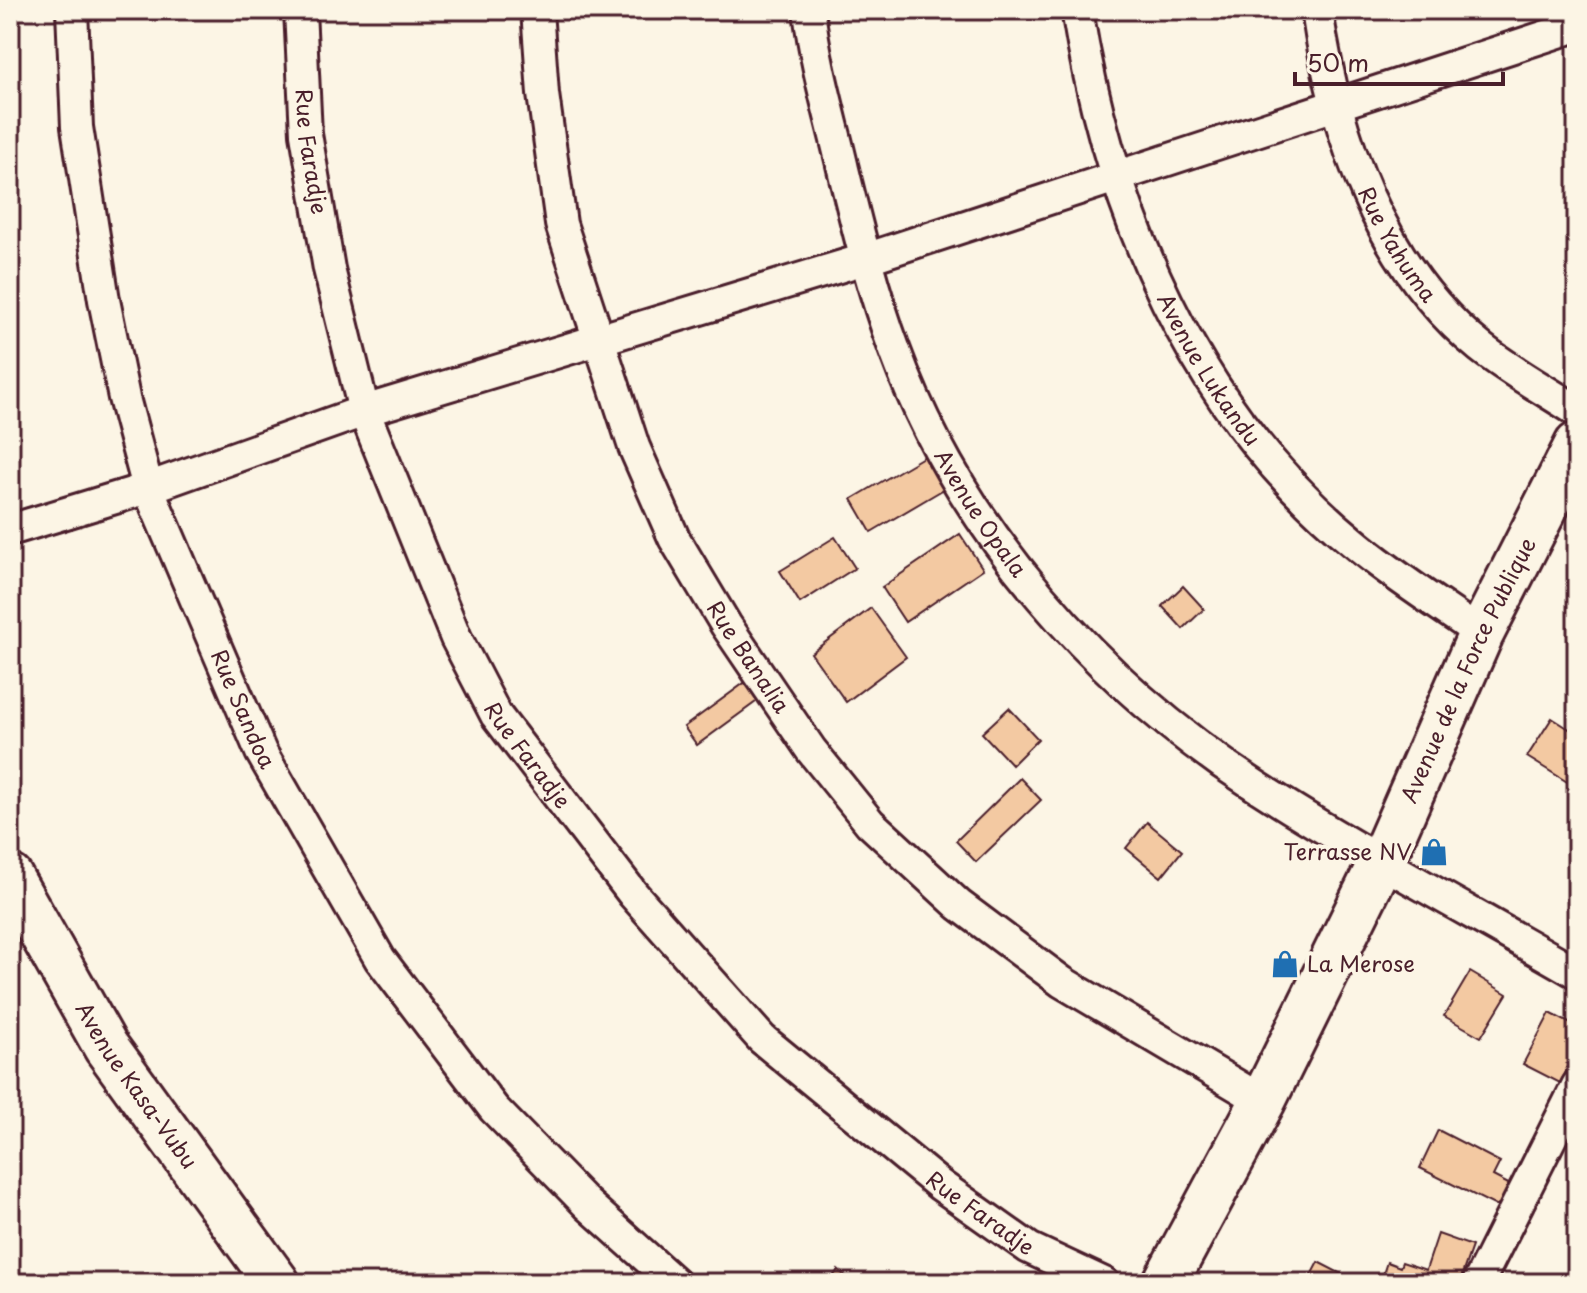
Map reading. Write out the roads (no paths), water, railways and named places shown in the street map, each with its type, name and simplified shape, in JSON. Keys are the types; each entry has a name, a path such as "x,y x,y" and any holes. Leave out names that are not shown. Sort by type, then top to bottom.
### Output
{"street":[{"name":"Rue Sandoa","path":"72,10 77,127 104,300 148,488 261,752 380,959 494,1109 587,1204 675,1283"},
{"name":"Rue Faradje","path":"300,10 306,134 329,269 364,411 456,638 496,715 633,894 762,1039 940,1185 1029,1248 1104,1283"},
{"name":"Rue Banalia","path":"537,10 543,94 561,224 634,447 674,538 726,625 811,750 870,823 959,905 1062,982 1263,1101"},
{"name":"Avenue Opala","path":"809,10 865,259 896,354 932,430 1006,555 1094,657 1200,746 1255,785 1577,973"},
{"name":"Avenue Lukandu","path":"1077,10 1088,80 1116,177 1159,287 1215,391 1285,477 1353,542 1481,634"},
{"name":"Rue Yahuma","path":"1317,10 1338,105 1360,179 1390,244 1431,297 1480,347 1577,411"},
{"path":"10,530 148,488 364,411 865,259 1577,26"},
{"name":"Avenue de la Force Publique","path":"1165,1283 1263,1101 1382,860 1481,634 1577,445"},
{"name":"Avenue Kasa-Vubu","path":"14,906 106,1047 277,1283"},
{"path":"1478,1283 1577,1086"}],"place":[{"name":"Terrasse NV","path":"1434,852"},
{"name":"La Merose","path":"1285,964"}]}
